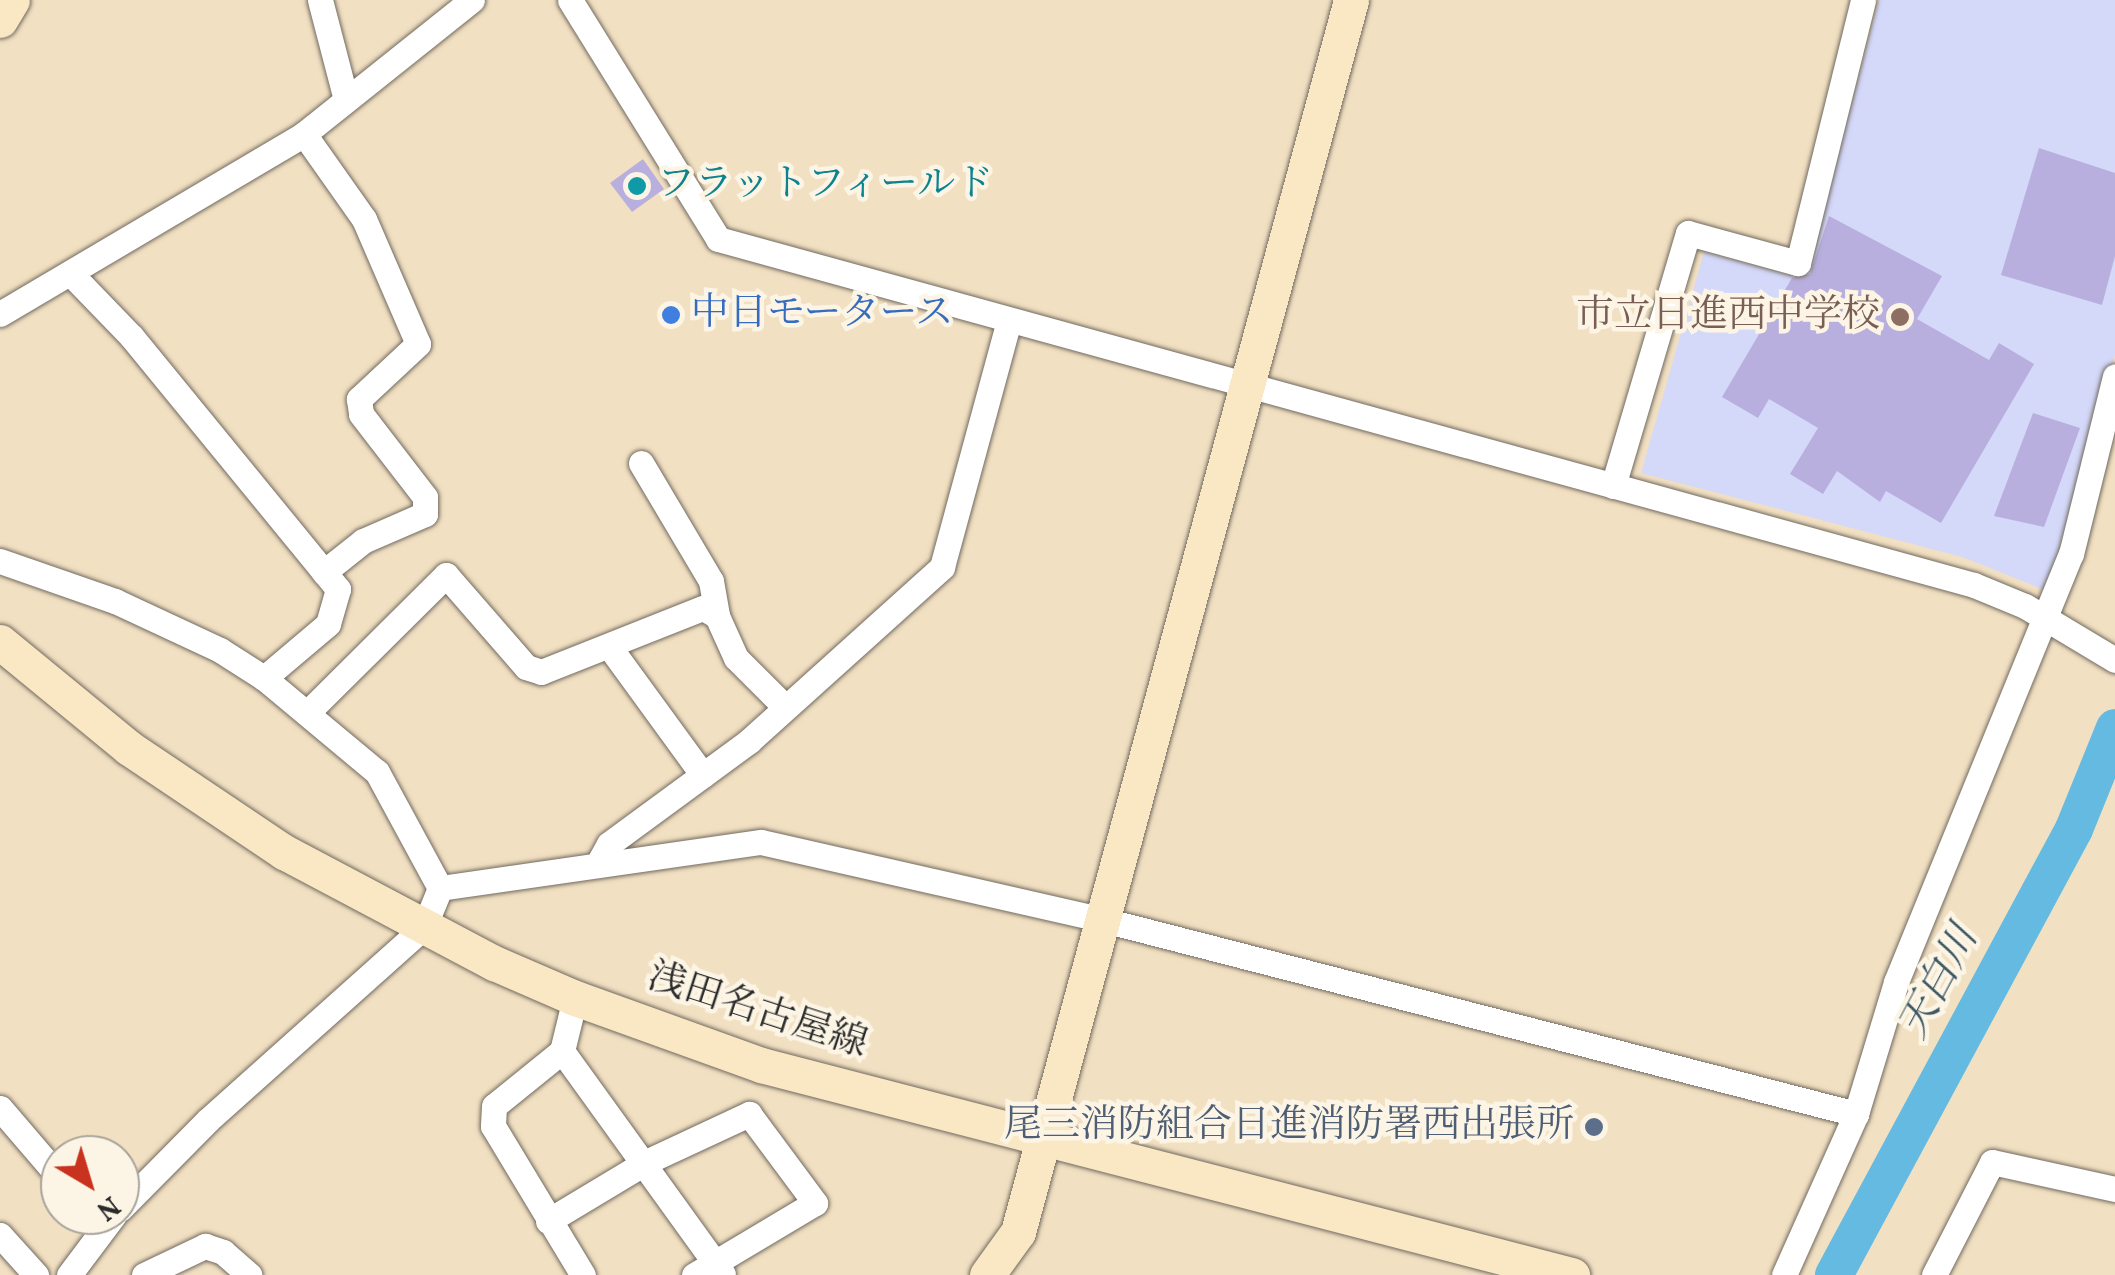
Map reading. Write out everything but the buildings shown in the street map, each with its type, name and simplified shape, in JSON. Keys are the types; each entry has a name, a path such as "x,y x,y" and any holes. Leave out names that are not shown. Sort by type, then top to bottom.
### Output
{"main road":[{"path":"0,20 12,0"},
{"path":"997,1271 1018,1232 1351,0"},
{"name":"浅田名古屋線","path":"0,642 129,748 215,808 424,927 575,998 761,1065 1572,1275"}],"street":[{"path":"320,0 346,100"},
{"path":"0,314 72,275 304,134 472,0"},
{"path":"570,0 718,239 1249,382 1974,585 2052,622 2115,660"},
{"path":"1613,486 1688,233 1798,263 1862,0"},
{"path":"304,134 364,219 418,344 359,399 361,414 426,497 426,514 363,541 324,572"},
{"path":"72,275 131,336 338,589 328,624 264,678"},
{"path":"600,860 609,844 749,741 782,704 942,567 1008,320"},
{"path":"1784,1275 1856,1114 1896,982 2052,622 2115,376"},
{"path":"640,463 711,581 717,616 736,658 782,704"},
{"path":"0,561 115,601 220,650 264,678 377,772 440,888"},
{"path":"307,714 446,575 526,667 541,672 611,649 703,608 717,616"},
{"path":"611,649 703,775"},
{"path":"440,888 600,860 761,842 1100,919 1856,1114"},
{"path":"140,1185 424,927 440,888"},
{"path":"575,998 562,1052 494,1106 493,1126 582,1275"},
{"path":"548,1221 646,1162 749,1114 815,1203 711,1271 646,1162 562,1052"},
{"path":"0,1108 40,1155"},
{"path":"1934,1275 1992,1162 2115,1189"},
{"path":"0,1234 36,1275"},
{"path":"69,1275 95,1235"},
{"path":"144,1275 205,1246 223,1252 249,1275"}],"shaded area":[{"name":"市立日進西中学校","path":"1879,0 2115,0 2115,355 2047,591 1962,557 1641,473 1704,252 1805,279"}],"waterway":[{"name":"天白川","path":"1834,1275 2074,829 2115,728"}],"place":[{"name":"フラットフィールド","path":"637,186"},
{"name":"中日モータース","path":"671,315"},
{"name":"市立日進西中学校","path":"1900,317"},
{"name":"尾三消防組合日進消防署西出張所","path":"1594,1127"}]}
